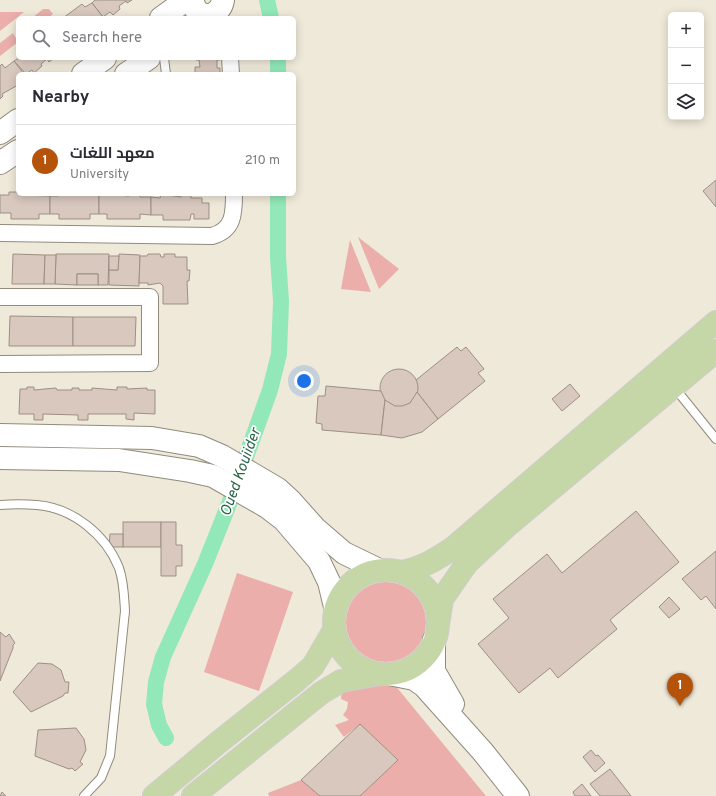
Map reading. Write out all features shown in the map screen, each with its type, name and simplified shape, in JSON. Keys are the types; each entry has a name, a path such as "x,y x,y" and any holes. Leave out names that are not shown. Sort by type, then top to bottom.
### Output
{"main road":[{"path":"164,16 186,0"},
{"path":"192,0 198,12 217,12"},
{"path":"86,72 102,60"},
{"path":"129,72 145,60"},
{"path":"0,133 16,121"},
{"path":"193,796 322,693 341,681 403,671 416,664 430,649 436,632 442,599 467,563 666,378 716,322"},
{"path":"335,607 350,583 364,574 380,570 402,572 420,568 432,562 452,548 666,378 716,351"},
{"path":"0,435 152,438 199,446 222,456 272,498 284,520 319,561 329,582 335,607 334,630 339,646 349,660 363,669 414,679 424,686 483,752 518,796"},
{"path":"0,458 119,460 213,476 272,498 290,500 315,528 344,553 380,570"},
{"path":"402,572 414,578 424,587 432,598 437,611 433,663 437,678 483,752"},
{"path":"154,796 313,666 334,630"}],"street":[{"path":"230,60 231,72"},
{"path":"0,233 212,236 222,232 233,219 234,196"},
{"path":"0,297 150,297 150,363 0,364"}],"lane":[{"path":"164,60 166,72"},
{"path":"666,378 716,439"},
{"path":"0,505 38,505 59,510 78,520 100,538 109,549 119,568 124,589 125,611 110,756 101,778 84,796"}],"shaded area":[{"path":"43,9 49,9 53,14 50,16 34,16"},
{"path":"0,12 24,12 19,16 16,16 16,18 0,31"},
{"path":"13,33 16,38 16,44 0,56 0,43"},
{"path":"358,237 399,269 379,289"},
{"path":"350,240 371,292 341,289"},
{"path":"237,573 293,592 259,691 204,672"},
{"path":"386,582 401,585 414,594 423,607 426,622 423,637 414,650 401,659 386,662 371,659 358,650 349,637 346,622 349,607 358,594 371,585"},
{"path":"394,684 486,796 360,796 398,760 360,724 344,737 335,725 349,720 343,715 347,709 348,702 341,699 342,685"},
{"path":"301,780 320,796 269,796 268,793"}],"building":[{"path":"95,0 132,0 127,3 126,1 119,6 120,9 113,15 110,12 104,16 102,16 92,3"},
{"path":"92,3 102,16 66,16 82,4 85,7"},
{"path":"46,60 35,72 32,70 24,72 14,61"},
{"path":"199,60 217,60 217,68 220,68 220,72 195,72 195,67 200,67"},
{"path":"14,61 22,72 16,72 16,86 2,94 3,96 0,99 0,66 2,64 5,68"},
{"path":"716,180 716,207 703,191"},
{"path":"9,192 16,192 16,196 50,196 50,214 39,214 39,219 11,219 11,213 0,213 0,195 9,195"},
{"path":"50,196 99,196 99,214 90,214 90,219 59,219 59,214 50,214"},
{"path":"99,196 151,197 151,215 140,214 140,219 107,219 107,214 99,214"},
{"path":"160,196 191,196 191,198 202,198 202,203 209,203 209,219 194,219 194,214 191,214 190,220 163,220 163,215 151,215 151,197 160,198"},
{"path":"13,254 45,255 44,284 12,284"},
{"path":"56,254 109,254 108,285 98,285 98,274 77,274 77,285 55,284"},
{"path":"119,254 140,255 139,286 109,285 109,270 118,270"},
{"path":"148,254 160,254 161,257 164,257 164,254 175,254 175,257 187,257 187,270 190,270 189,281 187,281 188,304 163,304 163,286 160,283 148,285 148,283 139,283 140,256 147,256"},
{"path":"45,255 56,255 55,284 44,284"},
{"path":"109,256 119,256 118,270 109,270"},
{"path":"77,274 98,274 98,285 77,285"},
{"path":"10,316 73,317 73,346 9,346"},
{"path":"73,317 136,317 135,346 73,346"},
{"path":"457,347 461,351 466,347 484,369 478,373 485,381 438,419 417,392 416,380"},
{"path":"399,369 412,375 418,388 412,401 399,407 386,401 380,388 386,375"},
{"path":"570,384 580,396 562,411 552,399"},
{"path":"326,386 381,391 385,400 381,435 322,430 322,424 316,423 318,396 325,396"},
{"path":"27,387 34,387 34,390 56,388 57,390 72,390 72,388 79,388 79,390 92,390 92,388 117,390 117,387 127,387 127,389 147,388 147,390 155,390 155,414 134,413 134,420 126,419 126,414 88,414 88,420 78,420 78,415 43,414 43,420 34,420 34,414 19,414 20,389 27,389"},
{"path":"417,392 438,419 422,432 402,438 381,435 385,400 395,406 402,406 410,403"},
{"path":"636,511 679,562 610,620 617,629 558,678 550,668 519,693 478,644 509,618 493,599 547,554 562,573"},
{"path":"123,522 161,522 161,547 123,547"},
{"path":"161,522 176,522 176,545 182,545 182,566 176,566 176,576 161,576"},
{"path":"110,534 123,534 123,547 109,547"},
{"path":"716,551 716,609 706,596 701,600 682,579"},
{"path":"669,597 680,609 669,618 659,607"},
{"path":"0,632 6,637 9,634 15,643 0,681"},
{"path":"38,663 52,664 61,670 65,682 69,682 68,693 65,693 63,696 31,712 13,692"},
{"path":"360,724 398,760 360,796 320,796 301,780"},
{"path":"76,728 84,739 86,750 80,762 83,764 75,771 72,768 69,769 35,756 38,730"},
{"path":"591,750 605,763 595,772 583,757"},
{"path":"610,769 631,796 600,796 590,784"},
{"path":"582,784 591,796 575,796 573,792"},
{"path":"2,792 6,796 0,796"}],"waterway":[{"path":"267,0 271,16"},
{"path":"278,60 278,72"},
{"name":"Oued Kouiider","path":"166,738 159,725 154,704 156,682 163,657 205,564 229,504 270,390 279,354 281,301 278,257 278,196"}],"place":[{"name":"معهد اللغات","path":"680,706"}]}
